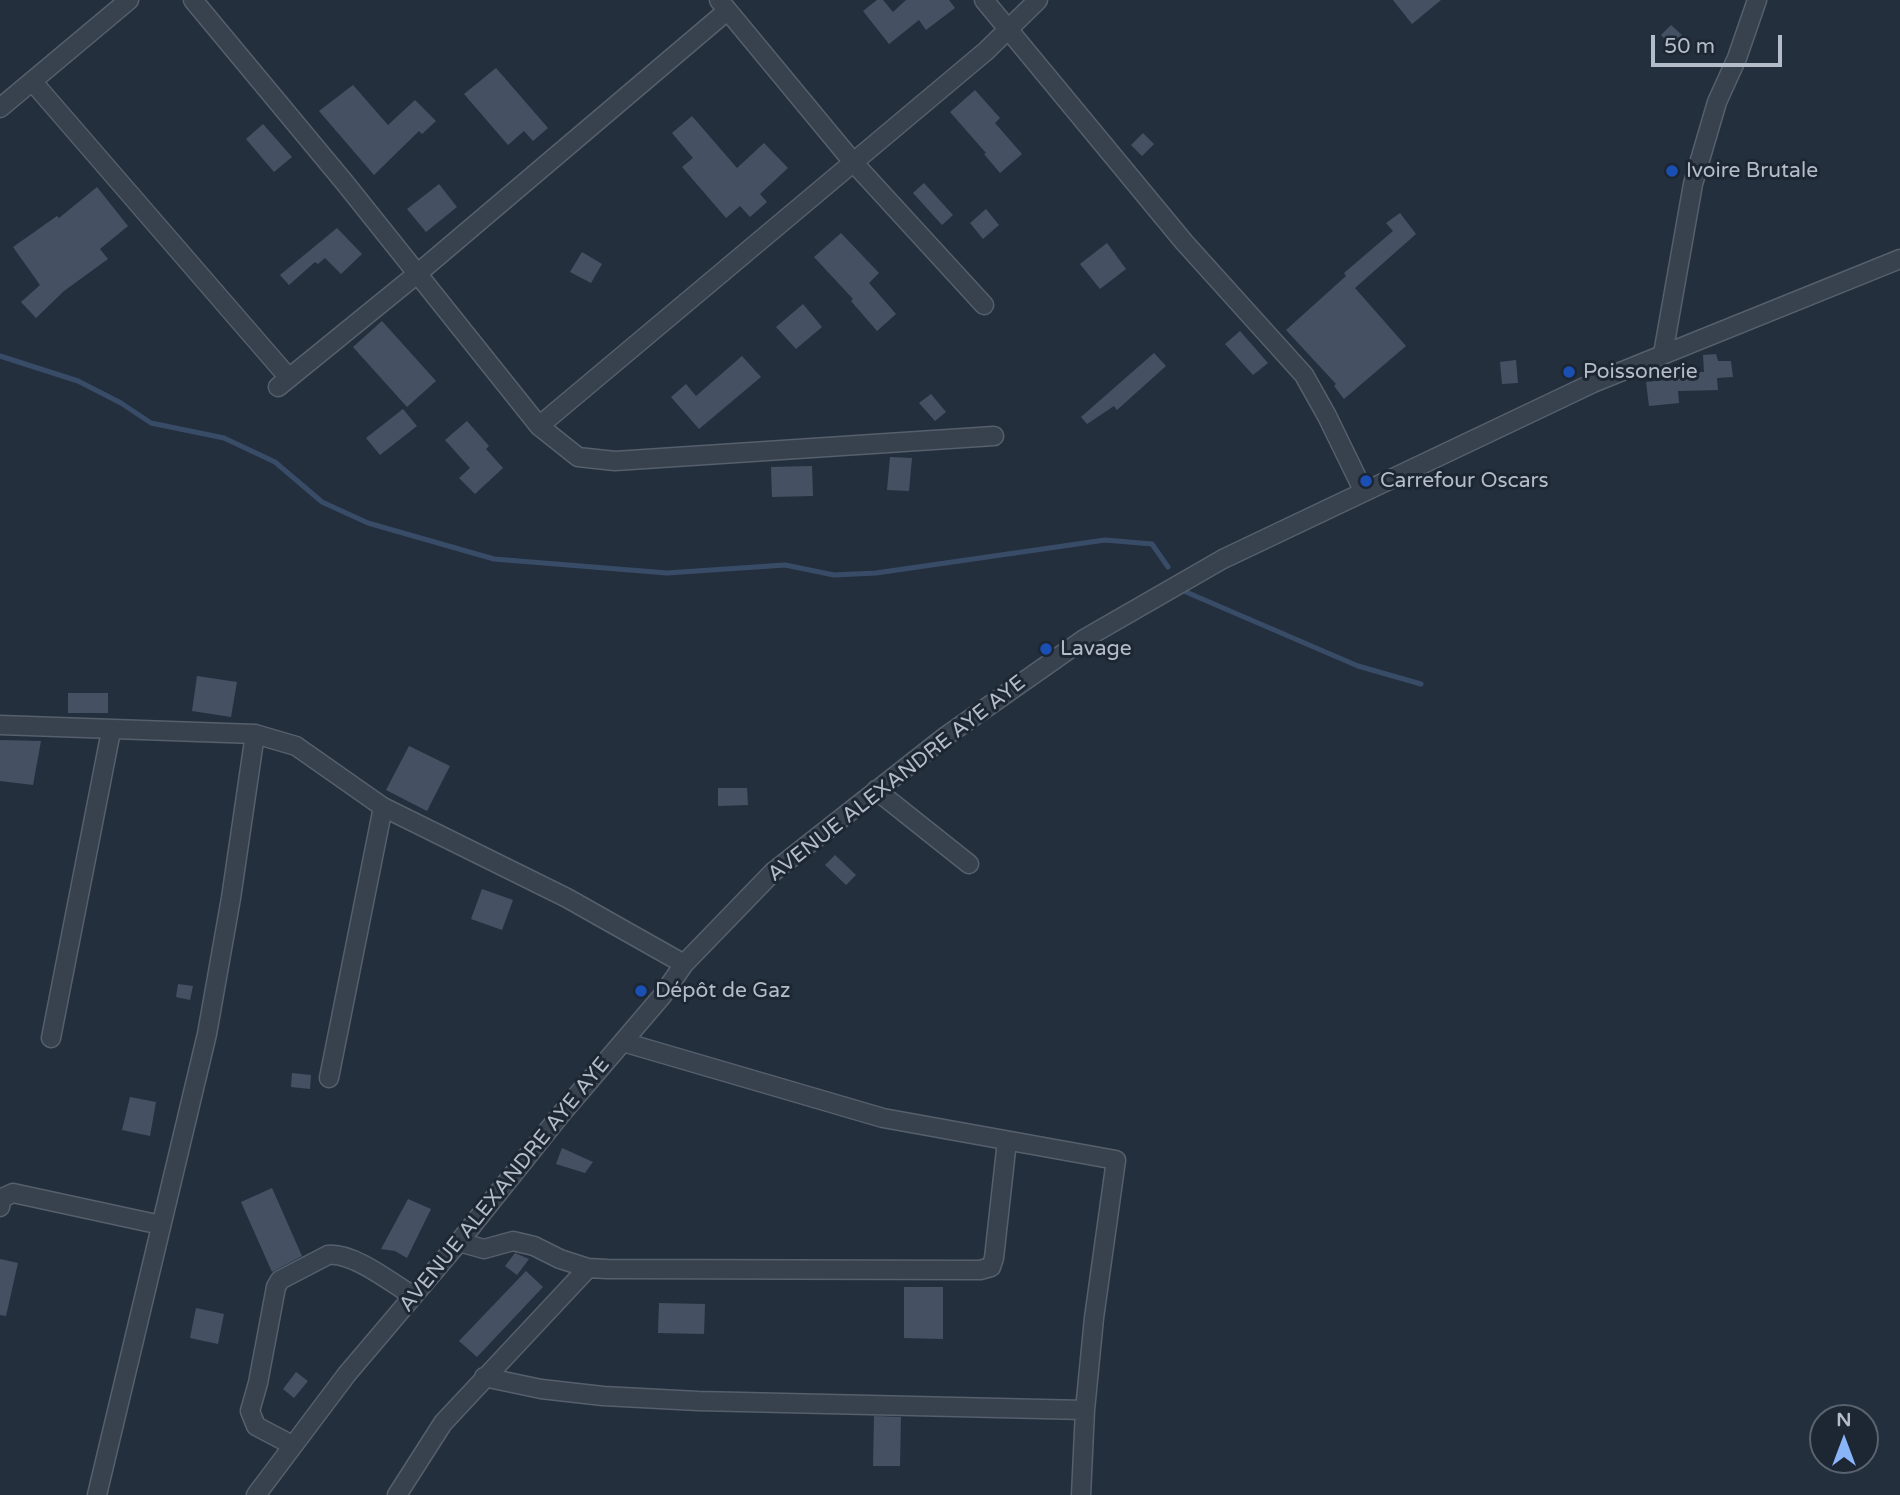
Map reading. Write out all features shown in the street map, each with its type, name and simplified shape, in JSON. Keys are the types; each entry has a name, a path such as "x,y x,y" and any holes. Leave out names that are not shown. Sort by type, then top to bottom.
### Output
{"street":[{"path":"0,108 129,0"},
{"path":"192,0 539,426 578,457 615,461 994,436"},
{"path":"984,0 1184,242 1299,369 1327,416 1364,492"},
{"path":"539,426 1009,30 1038,0"},
{"path":"1663,354 1693,184 1717,102 1737,58 1757,0"},
{"path":"32,81 283,382 417,274 723,5 853,162 984,305"},
{"name":"AVENUE ALEXANDRE AYE AYE","path":"256,1495 347,1374 662,996 684,964 773,872 946,736 1084,639 1190,576 1593,383 1900,260"},
{"path":"0,725 255,734 296,746 383,807 567,898 684,964"},
{"path":"51,1038 111,731"},
{"path":"97,1495 207,1034 231,898 255,734"},
{"path":"876,790 969,864"},
{"path":"329,1078 383,807"},
{"path":"623,1042 883,1118 1116,1160 1094,1318 1085,1410 1081,1495"},
{"path":"459,1242 484,1249 513,1241 534,1246 560,1259 588,1268 682,1271 980,1270 991,1267 994,1258 1007,1142"},
{"path":"0,1207 2,1198 13,1193 161,1225"},
{"path":"292,1445 256,1426 250,1411 258,1383 275,1287 281,1280 328,1255 337,1254 353,1260 413,1296"},
{"path":"397,1495 443,1423 588,1268"},
{"path":"484,1377 541,1389 603,1396 698,1401 1085,1410"}],"building":[{"path":"877,0 883,0 893,12 906,0 949,0 955,8 926,30 919,20 889,44 863,11"},
{"path":"1393,0 1441,0 1412,24"},
{"path":"1671,25 1682,35 1671,45 1661,35"},
{"path":"496,68 548,128 533,141 524,131 508,145 464,94"},
{"path":"353,85 388,125 415,100 436,121 422,134 419,131 374,175 319,111"},
{"path":"975,90 1000,118 995,123 1022,154 1000,173 950,112"},
{"path":"692,116 737,168 764,143 788,168 760,194 767,202 750,217 740,206 726,218 682,167 693,158 672,133"},
{"path":"263,124 292,157 274,172 246,139"},
{"path":"1143,133 1154,144 1142,156 1131,145"},
{"path":"924,183 953,215 942,225 913,193"},
{"path":"439,184 457,207 426,232 407,209"},
{"path":"97,187 128,226 100,249 108,259 64,291 36,318 21,302 40,285 13,247 57,216 59,218"},
{"path":"986,209 999,225 983,239 970,223"},
{"path":"1400,213 1416,234 1355,288 1406,346 1344,399 1334,386 1336,384 1286,330 1346,276 1344,273 1393,231 1386,223"},
{"path":"337,228 362,254 341,274 325,258 318,264 315,262 289,285 280,275"},
{"path":"841,233 879,273 869,283 896,314 877,331 851,301 853,299 814,257"},
{"path":"1107,243 1126,269 1100,289 1080,264"},
{"path":"582,252 602,264 591,283 570,272"},
{"path":"803,304 822,327 796,349 776,327"},
{"path":"382,321 436,381 407,407 353,347"},
{"path":"1240,331 1268,363 1253,375 1225,344"},
{"path":"1154,353 1166,366 1117,410 1114,406 1087,424 1081,417"},
{"path":"1716,354 1718,361 1731,361 1733,377 1717,378 1718,390 1678,391 1679,403 1649,406 1646,382 1682,378 1682,372 1704,372 1703,355"},
{"path":"742,356 761,377 699,429 671,397 686,384 696,396"},
{"path":"1516,360 1518,383 1502,384 1500,362"},
{"path":"931,394 946,412 935,421 919,403"},
{"path":"403,409 417,426 380,455 366,438"},
{"path":"467,421 489,446 486,449 503,468 475,494 459,478 470,468 445,440"},
{"path":"890,457 912,458 909,491 887,490"},
{"path":"812,466 813,496 772,497 771,467"},
{"path":"197,676 237,682 231,717 192,711"},
{"path":"68,693 108,693 108,713 68,713"},
{"path":"0,740 41,741 33,785 0,781"},
{"path":"409,746 450,766 427,811 386,790"},
{"path":"718,788 747,788 748,805 718,806"},
{"path":"835,855 856,875 846,885 825,865"},
{"path":"482,889 513,900 502,930 471,919"},
{"path":"178,984 193,986 190,1000 176,997"},
{"path":"292,1073 311,1075 310,1089 291,1087"},
{"path":"130,1097 156,1102 150,1136 122,1130"},
{"path":"562,1148 593,1162 585,1173 556,1164"},
{"path":"272,1188 302,1256 272,1272 241,1202"},
{"path":"408,1199 431,1209 407,1258 395,1251 381,1249"},
{"path":"515,1253 529,1259 517,1275 505,1266"},
{"path":"0,1259 18,1263 6,1316 0,1315"},
{"path":"526,1271 543,1287 477,1357 459,1341"},
{"path":"904,1287 943,1287 943,1339 904,1338"},
{"path":"659,1303 705,1304 704,1334 658,1333"},
{"path":"196,1308 224,1314 218,1344 190,1338"},
{"path":"296,1372 308,1381 294,1398 283,1389"},
{"path":"874,1416 901,1417 900,1466 873,1466"}],"waterway":[{"path":"0,356 78,381 121,403 151,423 224,438 275,462 322,502 368,523 494,559 667,573 785,565 834,575 876,573 1105,540 1152,544 1168,567"},
{"path":"1186,592 1358,666 1421,684"}],"place":[{"name":"Ivoire Brutale","path":"1672,171"},
{"name":"Poissonerie","path":"1569,372"},
{"name":"Carrefour Oscars","path":"1366,481"},
{"name":"Lavage","path":"1046,649"},
{"name":"Dépôt de Gaz","path":"641,991"}]}
